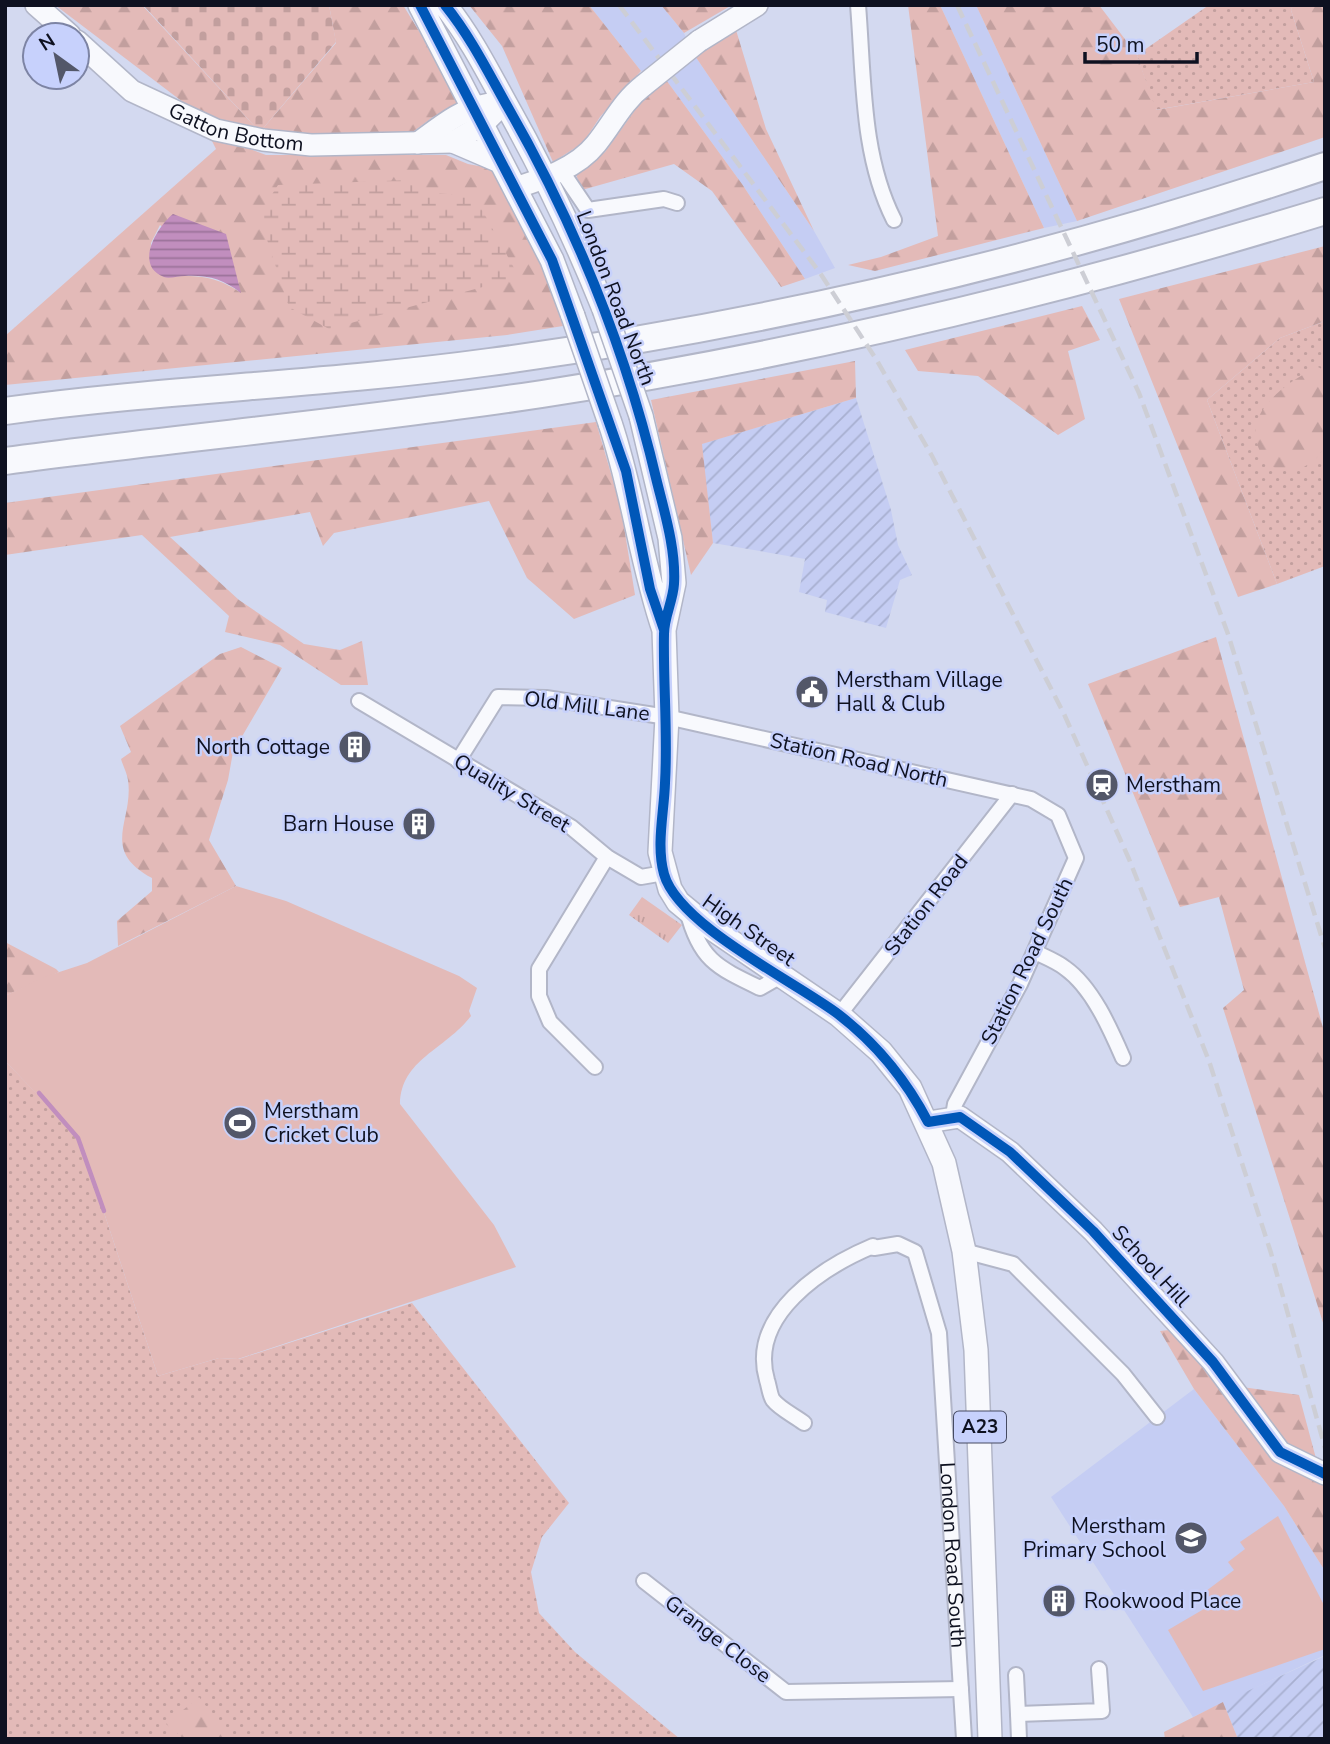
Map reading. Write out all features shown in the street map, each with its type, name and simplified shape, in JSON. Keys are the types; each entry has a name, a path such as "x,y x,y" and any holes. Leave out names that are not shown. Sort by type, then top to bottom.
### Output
{"highway":[{"path":"5,411 415,372 716,325 882,290 1038,251 1194,209 1325,166"},
{"path":"5,461 541,394 747,358 1017,298 1325,211"}],"main road":[{"name":"London Road North","path":"420,5 552,260 626,471 650,589 664,630"},
{"name":"London Road North","path":"445,5 471,40 505,102 553,174 641,416 670,538 674,583 664,630 667,717"},
{"name":"High Street","path":"667,717 660,852 670,889 687,910 839,1015 881,1052 898,1072 928,1122"},
{"name":"London Road South","path":"928,1122 944,1163 964,1251 978,1389 990,1739"}],"street":[{"path":"36,5 55,21"},
{"path":"515,188 553,174 595,146 626,99 699,41 757,5"},
{"path":"858,5 873,165 880,193 894,220"},
{"name":"Gatton Bottom","path":"91,54 132,91 216,130 311,145 453,142 477,116"},
{"name":"Gatton Bottom","path":"418,143 505,102"},
{"path":"453,142 502,163"},
{"path":"553,174 587,210 633,201 664,199 677,203"},
{"name":"Old Mill Lane","path":"458,761 498,696 546,698 667,717"},
{"name":"Quality Street","path":"359,701 572,827 607,856 641,877 664,873"},
{"name":"Station Road North","path":"667,717 1012,794 1049,808"},
{"name":"Station Road","path":"839,1015 1012,794"},
{"name":"Station Road South","path":"953,1116 955,1104 1035,952 1076,858 1060,818 1049,808"},
{"path":"595,1068 550,1022 539,996 539,969 607,856"},
{"path":"1035,952 1067,969 1080,984 1112,1033 1123,1058"},
{"path":"928,1122 953,1116"},
{"name":"School Hill","path":"953,1116 966,1120 1010,1152 1093,1231 1213,1362 1280,1452 1325,1474"},
{"name":"London Road South","path":"803,1423 773,1400 762,1364 769,1333 783,1305 840,1260 874,1247 898,1244 915,1252 939,1333 964,1739"},
{"path":"964,1251 1013,1264 1123,1374 1157,1417"},
{"name":"Grange Close","path":"644,1581 786,1692 961,1689"},
{"path":"1018,1714 1102,1711 1099,1669"},
{"path":"1016,1675 1019,1739"}],"shaded area":[{"path":"589,5 661,5 684,33 693,53 814,231 835,268 805,279 742,184 664,77 641,71"},
{"path":"940,5 976,5 1077,221 1044,228"},
{"path":"173,214 226,234 241,293 228,284 208,277 166,278 155,271 150,264 151,246 161,227"},
{"path":"856,398 891,510 898,545 912,575 900,580 886,628 825,612 827,600 799,592 805,559 713,543 701,444"},
{"name":"Merstham Primary School","path":"1194,1389 1284,1506 1325,1571 1325,1655 1193,1717 1051,1497"},
{"path":"1325,1656 1325,1739 1238,1739 1223,1702"}],"green space":[{"path":"55,5 142,5 260,132 336,43 329,5 403,5 463,103 433,117 410,134 269,140 196,112 91,32 91,21 76,21"},
{"path":"143,5 329,5 336,42 260,132"},
{"path":"469,5 589,5 641,71 600,117 583,143 553,162 502,46"},
{"path":"661,5 732,5 684,33"},
{"path":"908,5 940,5 1044,228 875,271 848,265 881,257 938,236"},
{"path":"976,5 1099,5 1137,55 1156,110 1314,82 1291,10 1293,5 1325,5 1325,137 1077,221"},
{"path":"1209,5 1293,5 1291,10 1314,82 1155,110 1137,55"},
{"path":"736,30 766,129 814,231 693,53"},
{"path":"664,77 742,184 805,279 781,287 712,191 674,164 582,190 575,172 605,152 650,89"},
{"path":"208,133 266,155 446,155 468,164 495,169 539,257 563,326 507,335 5,385 5,336 216,149","holes":["160,225 240,292 204,277 165,277 150,262 151,243"]},
{"path":"409,180 430,192 475,197 519,277 329,329 289,307 259,215 278,185"},
{"path":"1325,246 1325,321 1280,338 1207,400 1277,584 1238,597 1119,299"},
{"path":"1082,306 1100,340 1068,351 1085,419 1058,435 978,376 918,371 905,350"},
{"path":"1325,321 1325,566 1277,584 1207,400 1280,338"},
{"path":"855,361 856,398 702,444 713,543 691,575 651,400"},
{"path":"1318,367 1325,371 1327,420 1324,446 1315,460 1308,465 1291,470 1274,468 1266,462 1255,435 1262,410 1282,389"},
{"path":"596,422 621,508 635,595 574,619 527,578 489,501 334,533 323,546 310,512 170,537 239,600 304,644 340,650 362,641 368,685 341,685 280,645 225,632 229,616 142,535 5,555 5,503"},
{"path":"1216,637 1325,1035 1325,1329 1223,1008 1244,990 1219,897 1180,907 1088,684"},
{"path":"241,647 282,668 233,752 228,780 209,840 236,886 118,946 117,921 152,891 152,878 136,867 127,856 123,845 122,834 129,795 121,759 131,752 120,726 220,654"},
{"name":"Merstham Cricket Club","path":"236,886 286,901 459,976 477,988 469,1011 471,1016 461,1028 416,1065 402,1089 400,1104 494,1225 516,1267 238,1359 219,1358 158,1376 83,1149 84,1143 5,1061 5,996 44,977 87,963"},
{"path":"642,897 682,925 668,943 629,915"},
{"path":"5,942 56,969 59,972 5,996"},
{"path":"5,1061 85,1143 83,1149 158,1376 219,1358 239,1359 412,1303 569,1503 542,1537 531,1572 539,1613 575,1652 680,1739 5,1739"},
{"path":"1169,1330 1242,1387 1299,1395 1325,1492 1325,1571 1284,1506 1194,1389 1160,1331"},
{"path":"1278,1516 1325,1607 1325,1649 1203,1691 1168,1630 1209,1606 1202,1594 1234,1570 1228,1562 1245,1549 1240,1542"},
{"path":"199,1697 231,1739 184,1739 166,1724"},
{"path":"1223,1702 1238,1739 1165,1739 1164,1732"}],"waterway":[{"path":"39,1093 78,1138 104,1211"}],"railway":[{"path":"619,5 820,273 876,359 932,456 1064,714 1129,859 1209,1061 1271,1253 1325,1448"},
{"path":"957,5 1139,393 1228,634 1325,948"}],"cycle path":[{"path":"420,5 552,260 626,471 650,589 664,630"},
{"path":"445,5 478,53 554,194 614,335 644,432 669,532 674,571 664,634 666,764 661,840 664,874 674,893 691,913 714,932 852,1025 889,1063 928,1122 960,1117 1010,1152 1093,1231 1213,1362 1280,1452 1325,1474"}],"place":[{"name":"Merstham Village Hall & Club","path":"812,692"},
{"name":"North Cottage","path":"355,747"},
{"name":"Merstham","path":"1102,785"},
{"name":"Barn House","path":"419,824"},
{"name":"Merstham Cricket Club","path":"240,1123"},
{"name":"Merstham Primary School","path":"1191,1538"},
{"name":"Rookwood Place","path":"1059,1601"}]}
